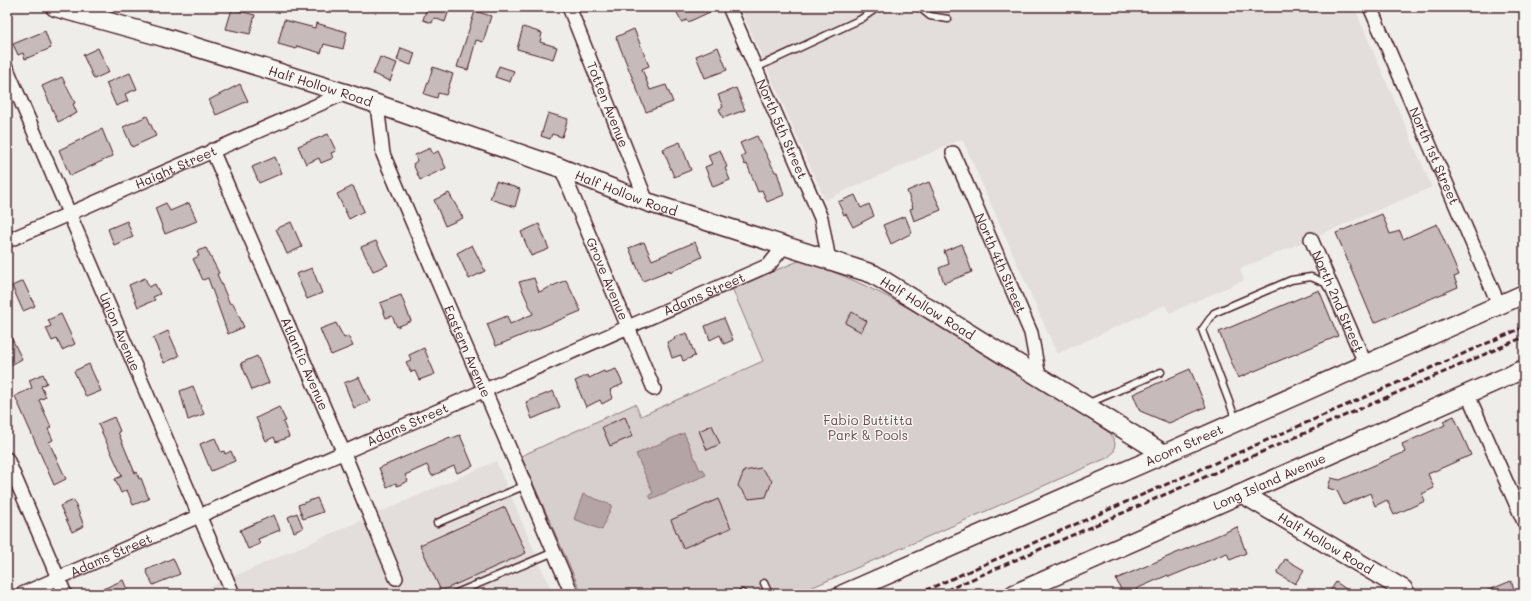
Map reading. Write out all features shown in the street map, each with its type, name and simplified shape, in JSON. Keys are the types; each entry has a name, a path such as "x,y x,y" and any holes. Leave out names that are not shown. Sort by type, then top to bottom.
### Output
{"street":[{"name":"Half Hollow Road","path":"55,7 163,37 345,93 561,168 647,202 785,245 829,256 873,274 1164,454"},
{"name":"Totten Avenue","path":"569,7 647,202"},
{"name":"North 5th Street","path":"729,7 821,218 829,256"},
{"name":"North 1st Street","path":"1370,7 1499,305"},
{"name":"Union Avenue","path":"7,69 233,594"},
{"name":"Haight Street","path":"7,241 345,93"},
{"name":"Eastern Avenue","path":"377,104 383,154 572,594"},
{"name":"Atlantic Avenue","path":"212,150 343,451 396,578"},
{"name":"North 4th Street","path":"953,153 1031,333 1039,377"},
{"name":"Grove Avenue","path":"561,168 654,389"},
{"name":"North 2nd Street","path":"1311,239 1362,365"},
{"name":"Adams Street","path":"22,594 343,451 628,328 769,265 785,245"},
{"name":"Acorn Street","path":"842,594 1164,454 1524,294"},
{"name":"Long Island Avenue","path":"1014,594 1042,588 1243,494 1524,370"},
{"path":"1468,395 1524,522"},
{"path":"7,459 65,594"},
{"name":"Half Hollow Road","path":"1243,494 1402,589 1406,594"}],"lane":[{"path":"756,68 861,18 878,7"},
{"path":"919,7 930,16 948,19"},
{"path":"1236,421 1202,330 1214,313 1291,280 1311,277 1325,283 1362,365"},
{"path":"1083,405 1161,372"},
{"path":"437,523 526,485"},
{"path":"454,594 554,552"},
{"path":"764,583 769,594"}],"shaded area":[{"path":"740,7 1354,7 1432,187 1240,269 1244,280 1170,313 1165,305 1057,354 962,139 825,200"},
{"path":"684,433 700,470 703,469 706,475 651,499 649,495 653,493 636,454"},
{"path":"496,461 553,594 194,594"},
{"path":"583,494 612,505 602,530 574,519"}],"green space":[{"name":"Fabio Buttitta Park & Pools","path":"801,260 845,277 886,296 1004,364 1111,434 1115,443 1114,452 1107,458 797,594 582,594 521,456 635,404 641,416 763,361 732,288"}],"building":[{"path":"427,7 450,7 445,22 434,18 432,23 423,20"},
{"path":"685,7 721,7 688,22 687,20 682,22 676,11"},
{"path":"232,9 255,15 250,34 226,29"},
{"path":"475,11 491,16 483,42 476,40 468,70 457,67"},
{"path":"284,20 315,28 316,23 347,32 343,49 324,44 321,53 297,46 296,49 278,44"},
{"path":"523,27 542,33 540,42 557,47 553,59 517,49"},
{"path":"634,29 649,66 642,69 650,90 666,85 673,102 646,112 616,37"},
{"path":"45,31 51,48 25,59 23,53 18,55 13,44"},
{"path":"718,47 727,70 705,78 696,56"},
{"path":"98,48 109,72 94,79 83,55"},
{"path":"401,48 415,53 411,65 397,60"},
{"path":"380,57 397,63 390,81 373,74"},
{"path":"499,66 514,71 510,82 495,77"},
{"path":"433,67 453,74 446,95 438,93 437,98 424,94"},
{"path":"130,73 137,89 125,94 128,101 116,106 106,83"},
{"path":"62,77 75,103 73,104 77,113 58,122 42,86"},
{"path":"240,84 248,101 216,115 209,100"},
{"path":"736,88 745,110 723,118 719,109 723,107 718,95"},
{"path":"548,113 568,119 562,137 552,134 550,139 541,136"},
{"path":"147,116 156,136 132,147 123,127"},
{"path":"102,129 113,156 70,176 59,150"},
{"path":"328,134 336,151 331,153 333,158 321,163 319,158 306,164 298,146"},
{"path":"757,136 775,172 777,172 784,195 767,202 762,190 758,192 747,164 745,165 741,156 745,154 740,143"},
{"path":"680,142 691,170 674,177 663,149"},
{"path":"430,148 433,154 438,151 446,168 420,180 413,164 417,161 415,155"},
{"path":"720,150 727,167 725,168 730,180 713,187 705,167 712,164 708,155"},
{"path":"275,157 282,173 259,183 252,167"},
{"path":"496,181 520,189 515,207 490,199"},
{"path":"929,182 941,210 914,221 910,209 913,208 907,191"},
{"path":"353,186 364,211 349,219 337,194"},
{"path":"449,193 463,218 445,226 434,200"},
{"path":"855,195 861,208 869,204 874,216 853,227 846,214 844,215 838,202"},
{"path":"166,203 170,211 189,203 197,221 165,234 155,208"},
{"path":"1382,214 1390,234 1400,231 1403,239 1437,224 1459,275 1454,277 1458,287 1374,323 1336,233"},
{"path":"905,216 912,233 891,244 883,225"},
{"path":"127,221 133,237 114,245 108,229"},
{"path":"291,222 302,247 287,254 276,229"},
{"path":"539,224 549,249 531,256 521,232"},
{"path":"376,241 388,265 373,271 361,247"},
{"path":"644,242 652,260 695,242 702,257 670,272 670,270 643,281 629,248"},
{"path":"962,244 972,272 944,283 939,268 949,264 944,251"},
{"path":"472,245 485,271 469,279 457,253"},
{"path":"206,248 219,273 217,274 230,304 233,303 244,327 228,334 208,278 203,280 193,259 199,256 197,251"},
{"path":"312,268 322,293 307,299 296,274"},
{"path":"145,278 149,287 155,284 160,294 153,297 155,300 138,307 129,285"},
{"path":"534,278 539,292 566,280 581,311 496,346 487,324 507,316 510,324 533,314 519,282"},
{"path":"23,281 35,306 23,311 12,286"},
{"path":"1319,290 1338,336 1238,378 1219,332"},
{"path":"401,295 411,321 397,327 392,316 386,318 380,303"},
{"path":"852,312 867,321 861,332 845,323"},
{"path":"61,314 75,344 62,350 57,339 52,341 46,328 51,326 48,320"},
{"path":"724,318 733,340 724,344 720,335 710,340 705,326"},
{"path":"336,323 344,338 348,336 353,346 331,355 320,329"},
{"path":"7,329 22,359 7,367"},
{"path":"168,331 179,356 164,363 153,338"},
{"path":"687,333 695,356 683,361 681,355 672,358 667,342 675,339 674,337"},
{"path":"424,348 435,374 419,380 415,371 411,372 406,362 411,360 409,355"},
{"path":"257,356 269,383 252,390 241,363"},
{"path":"89,364 101,391 86,397 74,371"},
{"path":"616,369 623,384 610,390 613,398 602,404 600,400 586,407 575,381 588,375 589,378 604,371 605,373"},
{"path":"1190,369 1206,407 1169,423 1140,411 1133,394"},
{"path":"43,374 47,383 41,386 46,397 39,400 51,427 48,429 53,440 49,442 66,479 54,485 15,396 32,388 29,380"},
{"path":"359,377 370,401 354,408 344,383"},
{"path":"193,386 204,414 188,420 180,391"},
{"path":"553,391 560,407 532,419 526,402"},
{"path":"279,407 286,421 283,422 289,437 276,442 274,437 266,441 256,418"},
{"path":"1454,416 1471,455 1428,474 1434,488 1422,494 1425,501 1394,515 1387,500 1375,506 1370,493 1344,505 1337,491 1328,488 1331,478 1340,480 1405,452 1402,444 1445,425 1443,421"},
{"path":"114,417 120,431 118,432 135,473 137,472 139,479 141,478 149,499 133,505 127,490 121,493 115,479 122,476 98,424"},
{"path":"625,417 633,436 610,446 602,427"},
{"path":"712,425 720,444 707,450 699,431"},
{"path":"460,435 473,466 457,473 454,466 432,476 427,465 405,475 408,481 397,486 396,483 387,487 379,468 450,437 450,439"},
{"path":"215,438 221,452 224,451 225,454 231,451 235,461 211,471 200,444"},
{"path":"761,468 772,481 766,497 749,499 738,486 744,471"},
{"path":"317,498 323,512 303,519 298,505"},
{"path":"718,499 731,528 683,548 671,520"},
{"path":"74,500 84,526 72,532 60,506"},
{"path":"505,507 526,553 441,591 420,545"},
{"path":"297,513 303,528 294,532 288,517"},
{"path":"274,515 280,530 258,539 260,544 248,549 240,530"},
{"path":"1237,527 1246,553 1230,560 1227,553 1169,577 1168,575 1136,589 1139,594 1123,594 1116,579"},
{"path":"173,558 180,574 153,585 146,570"},
{"path":"1285,559 1304,570 1295,584 1277,573"},
{"path":"123,580 129,594 92,594"},
{"path":"1511,581 1516,594 1479,594"},
{"path":"1336,582 1353,594 1328,594"}],"railway":[{"path":"917,594 1524,327"},
{"path":"938,594 1524,337"}]}
